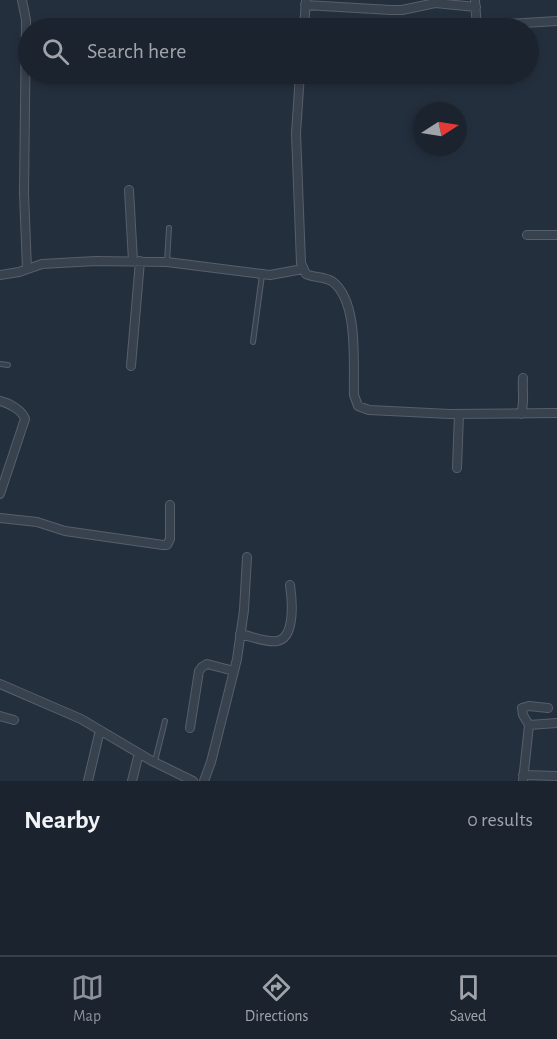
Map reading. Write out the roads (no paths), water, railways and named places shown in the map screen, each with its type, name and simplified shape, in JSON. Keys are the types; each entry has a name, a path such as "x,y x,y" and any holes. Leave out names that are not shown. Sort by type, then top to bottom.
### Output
{"street":[{"path":"22,0 26,18"},
{"path":"305,18 306,3 391,10 435,3 476,4"},
{"path":"539,22 557,21"},
{"path":"25,84 24,193 27,268"},
{"path":"299,84 296,133 300,246 303,269 311,276 333,282 347,303 352,324 354,394 358,405 369,411 459,414 557,413"},
{"path":"129,190 136,261 131,366"},
{"path":"527,235 557,235"},
{"path":"0,275 53,262 167,262 262,274 283,274 303,269"},
{"path":"520,414 525,403 522,391 523,378"},
{"path":"0,402 10,405 23,414 25,419 0,494"},
{"path":"458,468 459,414"},
{"path":"0,518 37,522 65,531 167,545 170,539 170,505"},
{"path":"204,781 234,671 244,610 247,557"},
{"path":"240,633 274,641 282,640 286,635 292,615 290,585"},
{"path":"190,728 199,671 202,667 207,664 234,671"},
{"path":"0,684 70,714 154,762 193,781"},
{"path":"548,708 529,706 522,708 529,725 523,778 557,776"},
{"path":"0,716 14,720"},
{"path":"529,725 557,723"},
{"path":"88,781 100,730"},
{"path":"132,781 139,753"}],"lane":[{"path":"167,262 169,228"},
{"path":"253,342 262,274"},
{"path":"0,364 9,364"},
{"path":"154,762 165,721"}]}
